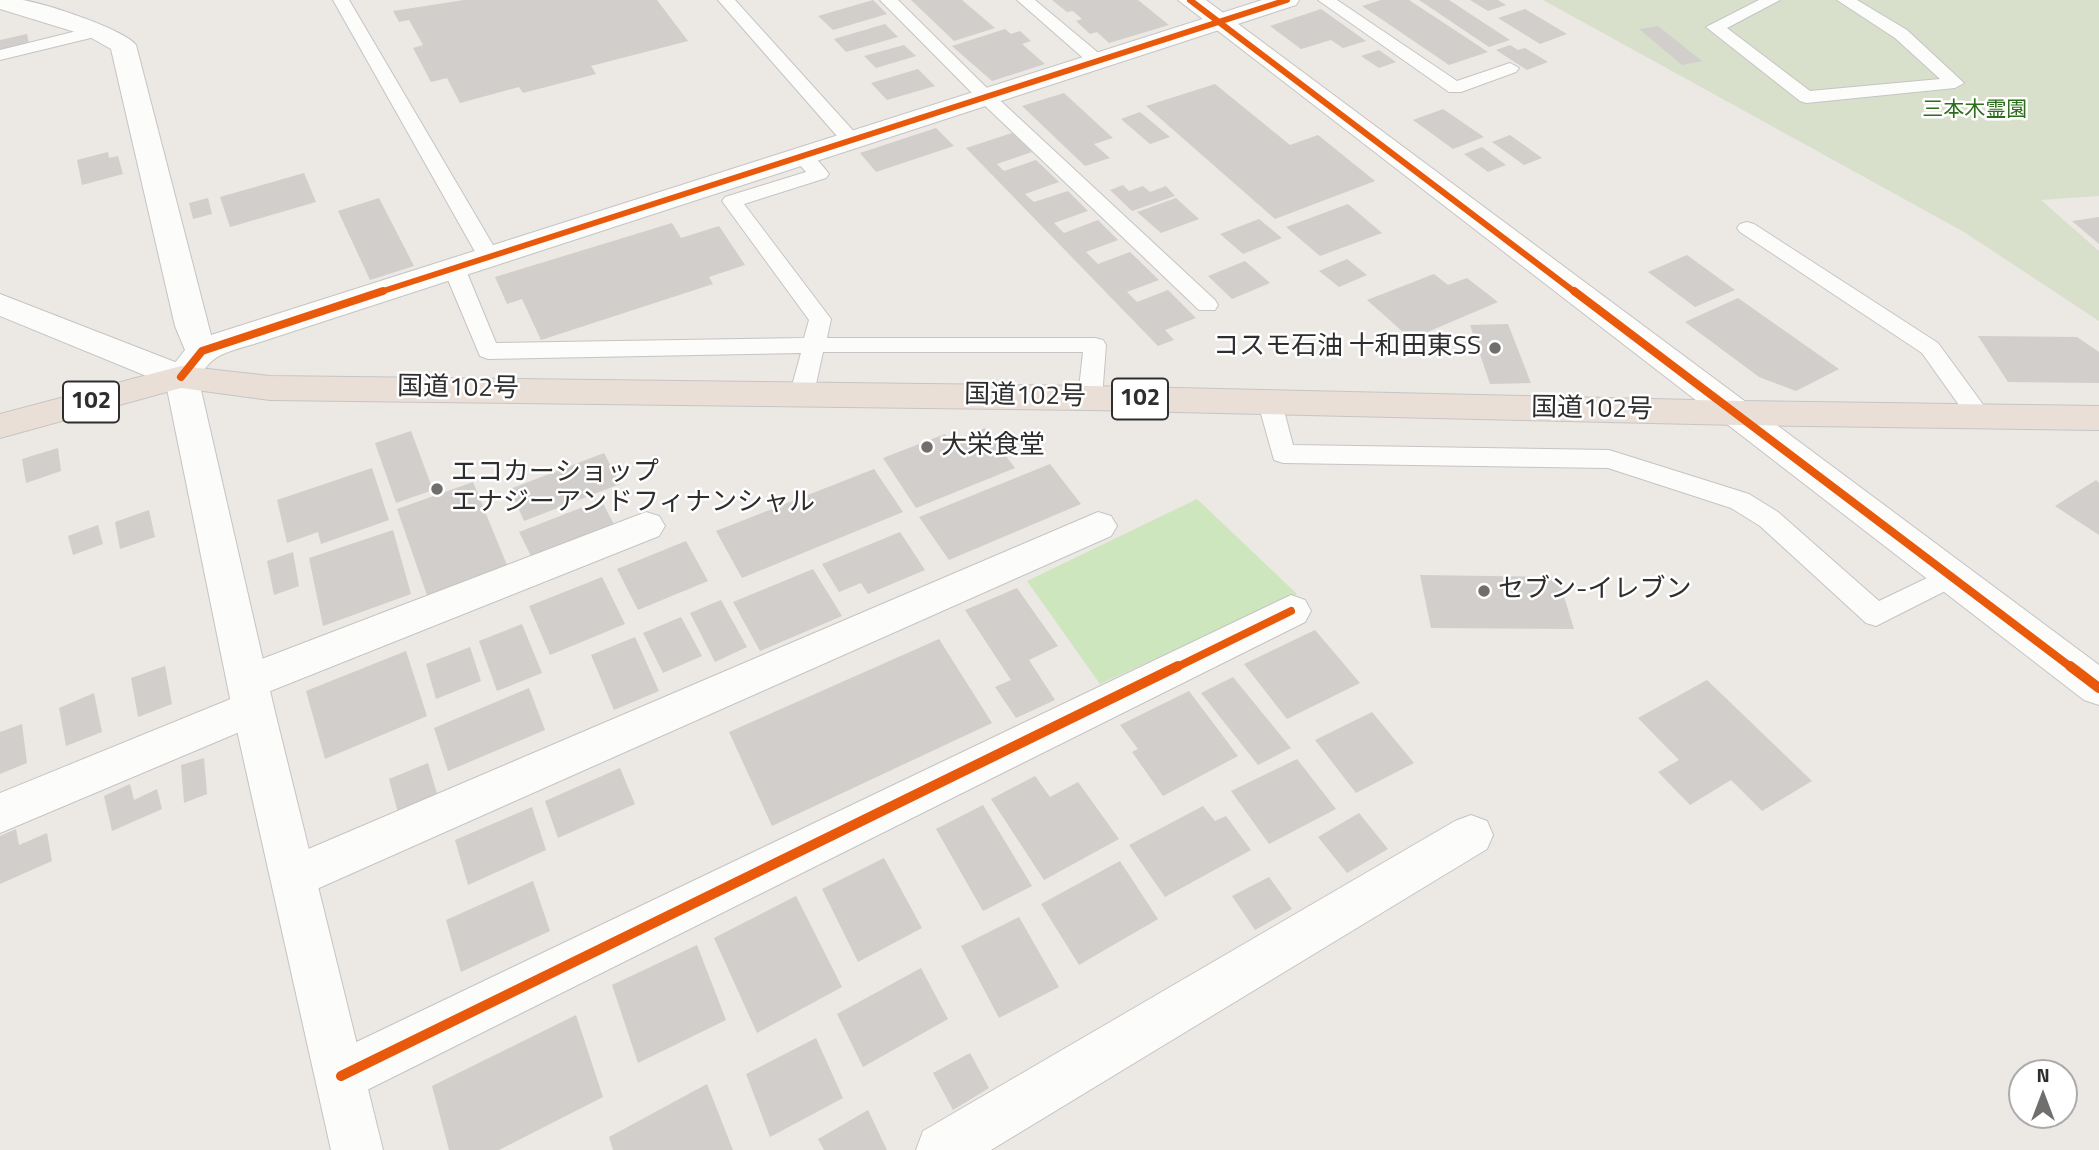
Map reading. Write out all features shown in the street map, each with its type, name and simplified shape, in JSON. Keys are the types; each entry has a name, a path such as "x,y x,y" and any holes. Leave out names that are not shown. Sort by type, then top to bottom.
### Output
{"highway":[{"name":"国道102号","path":"0,426 192,364 270,388 802,393 2099,418"}],"street":[{"path":"1190,0 2099,688"},
{"path":"0,304 192,364 454,268 1287,0"},
{"path":"0,1 97,31 123,45 191,326 192,364 250,695 357,1150"},
{"path":"0,813 250,695 646,526"},
{"path":"294,877 1098,526"},
{"path":"341,1076 1292,611"},
{"path":"942,1150 1471,835"}],"lane":[{"path":"341,0 489,257"},
{"path":"726,0 851,140"},
{"path":"888,0 985,96 1207,305"},
{"path":"1025,0 1096,60"},
{"path":"1326,0 1455,88 1510,68"},
{"path":"1772,0 1715,27 1806,97 1955,83 1900,34 1845,0"},
{"path":"0,55 97,31"},
{"path":"802,156 819,174 732,201 820,319 802,393"},
{"path":"1747,228 1930,348 1979,416"},
{"path":"454,268 488,351 814,345 1095,345 1090,398"},
{"path":"1270,403 1283,454 1609,459 1740,501 1769,519 1876,615 1952,576"}],"green space":[{"name":"三本木霊園","path":"1543,0 2099,0 2099,196 2041,200 2099,251 2099,321 1964,232"},
{"path":"1197,499 1297,594 1100,684 1027,581"}],"building":[{"path":"464,0 657,0 688,41 591,66 596,74 523,93 519,87 460,103 447,78 431,82 413,48 423,45 409,20 399,22 393,11"},
{"path":"873,0 887,14 833,30 818,16"},
{"path":"911,0 962,0 995,28 954,41"},
{"path":"1052,0 1138,0 1169,25 1109,43 1097,32 1090,34 1076,21 1082,19 1073,11 1067,12"},
{"path":"1381,0 1409,0 1488,52 1449,65 1362,6"},
{"path":"1419,0 1449,0 1510,40 1489,47"},
{"path":"1470,0 1498,0 1506,5 1488,11"},
{"path":"1321,9 1366,41 1343,48 1331,40 1301,49 1270,26"},
{"path":"1525,9 1567,34 1540,44 1498,18"},
{"path":"885,24 898,37 846,52 834,39"},
{"path":"1658,26 1702,61 1682,65 1639,29"},
{"path":"1005,29 1011,34 1020,31 1031,41 1022,44 1045,64 992,81 952,46"},
{"path":"27,34 29,44 0,51 0,40"},
{"path":"904,45 916,56 876,68 864,56"},
{"path":"1510,45 1518,50 1525,48 1548,62 1527,70 1496,50"},
{"path":"1379,50 1396,62 1379,68 1361,56"},
{"path":"918,69 935,86 887,100 871,83"},
{"path":"1215,84 1290,145 1318,135 1375,181 1275,219 1146,106"},
{"path":"1064,93 1113,138 1094,144 1110,158 1085,166 1022,106"},
{"path":"1443,109 1484,137 1453,149 1413,120"},
{"path":"1140,112 1170,137 1150,144 1121,119"},
{"path":"936,128 954,146 876,172 860,153"},
{"path":"1012,133 1032,152 997,164 1004,171 1036,160 1059,182 1025,194 1034,202 1068,191 1088,211 1054,223 1064,233 1098,220 1118,240 1086,252 1098,264 1130,252 1159,280 1127,292 1137,302 1168,290 1196,318 1165,330 1174,340 1158,346 966,148"},
{"path":"1510,135 1542,158 1524,165 1492,142"},
{"path":"1482,147 1506,165 1488,172 1464,154"},
{"path":"108,152 109,158 118,156 123,174 82,185 77,160"},
{"path":"304,173 316,202 230,227 220,197"},
{"path":"1123,185 1129,191 1143,186 1150,192 1166,186 1175,196 1132,211 1110,190"},
{"path":"208,198 212,214 193,219 189,203"},
{"path":"379,198 414,266 370,280 338,211"},
{"path":"1176,198 1199,219 1161,233 1137,212"},
{"path":"1348,204 1382,233 1320,256 1286,227"},
{"path":"2099,217 2099,244 2072,221"},
{"path":"1259,219 1282,238 1243,254 1220,234"},
{"path":"672,223 681,238 719,226 745,265 709,277 713,284 541,340 522,299 507,304 495,277"},
{"path":"1687,255 1735,290 1695,307 1648,272"},
{"path":"1347,259 1367,275 1339,287 1319,271"},
{"path":"1245,261 1270,283 1232,299 1208,276"},
{"path":"1434,274 1448,285 1467,278 1498,302 1411,339 1367,300"},
{"path":"1738,298 1839,369 1796,391 1759,377 1685,322"},
{"path":"1508,324 1531,383 1490,384 1470,325"},
{"path":"1978,336 2077,337 2099,352 2099,383 2008,382"},
{"path":"985,428 1015,468 916,508 883,458 945,434 950,442"},
{"path":"411,431 433,490 396,503 375,443"},
{"path":"58,448 61,471 26,483 22,459"},
{"path":"604,453 620,484 524,521 510,489"},
{"path":"1050,464 1081,504 949,560 919,517"},
{"path":"372,468 389,520 321,544 318,532 287,543 277,500"},
{"path":"874,469 903,512 742,578 716,531"},
{"path":"2096,480 2099,483 2099,535 2055,506"},
{"path":"473,482 509,570 429,601 397,509"},
{"path":"601,500 615,526 533,560 519,532"},
{"path":"149,510 155,537 120,549 115,522"},
{"path":"98,525 103,544 73,555 68,536"},
{"path":"393,530 411,594 323,626 309,558"},
{"path":"900,532 925,570 868,594 861,583 839,592 822,564"},
{"path":"686,541 708,581 638,610 617,569"},
{"path":"293,552 299,586 274,595 267,561"},
{"path":"813,569 842,616 760,651 733,602"},
{"path":"1420,575 1558,577 1574,629 1431,628"},
{"path":"602,577 625,624 550,655 529,606"},
{"path":"1017,588 1058,646 1029,660 1055,700 1016,718 995,687 1011,680 965,610"},
{"path":"721,600 747,647 715,662 690,613"},
{"path":"681,617 702,656 663,673 643,633"},
{"path":"522,624 542,673 497,691 479,641"},
{"path":"1315,630 1360,683 1287,719 1244,664"},
{"path":"635,637 659,691 614,710 591,655"},
{"path":"939,639 992,723 772,826 729,732"},
{"path":"470,647 481,681 436,699 426,664"},
{"path":"406,651 427,716 325,759 306,691"},
{"path":"165,666 172,704 138,717 131,678"},
{"path":"1233,677 1291,748 1258,765 1201,693"},
{"path":"1707,680 1812,781 1762,811 1731,780 1690,805 1658,772 1679,760 1638,718"},
{"path":"529,688 545,730 448,771 434,728"},
{"path":"1189,691 1238,756 1163,796 1132,752 1138,749 1120,725"},
{"path":"94,693 102,732 66,746 59,708"},
{"path":"1372,712 1414,763 1356,793 1315,740"},
{"path":"22,724 27,763 0,774 0,732"},
{"path":"204,758 207,794 184,803 181,765"},
{"path":"1297,759 1336,809 1269,844 1231,791"},
{"path":"428,763 438,797 398,813 389,779"},
{"path":"620,768 635,804 558,838 545,801"},
{"path":"1035,776 1050,797 1078,782 1119,839 1044,880 991,799"},
{"path":"130,784 134,800 157,789 162,809 112,831 104,796"},
{"path":"983,805 1032,886 983,911 936,829"},
{"path":"1203,806 1215,821 1226,816 1251,850 1165,897 1129,845"},
{"path":"532,807 546,850 468,885 455,840"},
{"path":"1359,813 1388,849 1347,873 1318,837"},
{"path":"16,829 19,845 47,833 52,861 0,884 0,836"},
{"path":"884,858 922,928 858,962 822,889"},
{"path":"1120,861 1158,919 1079,965 1041,904"},
{"path":"1269,877 1292,909 1255,930 1232,896"},
{"path":"533,881 550,931 461,972 446,920"},
{"path":"796,896 842,987 757,1033 714,938"},
{"path":"1019,917 1059,987 999,1018 961,946"},
{"path":"697,945 726,1020 638,1063 612,985"},
{"path":"921,968 948,1019 863,1067 837,1014"},
{"path":"576,1015 603,1097 499,1150 449,1150 432,1086"},
{"path":"816,1038 843,1098 770,1137 746,1074"},
{"path":"970,1053 989,1088 953,1110 933,1073"},
{"path":"707,1084 733,1150 613,1150 609,1137"},
{"path":"868,1110 887,1150 824,1150 818,1139"}],"cycle path":[{"path":"1190,0 2099,688"},
{"path":"181,377 202,351 242,336 1287,0"},
{"path":"341,1076 1291,611"}],"place":[{"name":"コスモ石油 十和田東SS","path":"1495,348"},
{"name":"大栄食堂","path":"927,447"},
{"name":"エコカーショップ エナジーアンドフィナンシャル","path":"437,489"},
{"name":"セブン-イレブン","path":"1484,591"}]}
